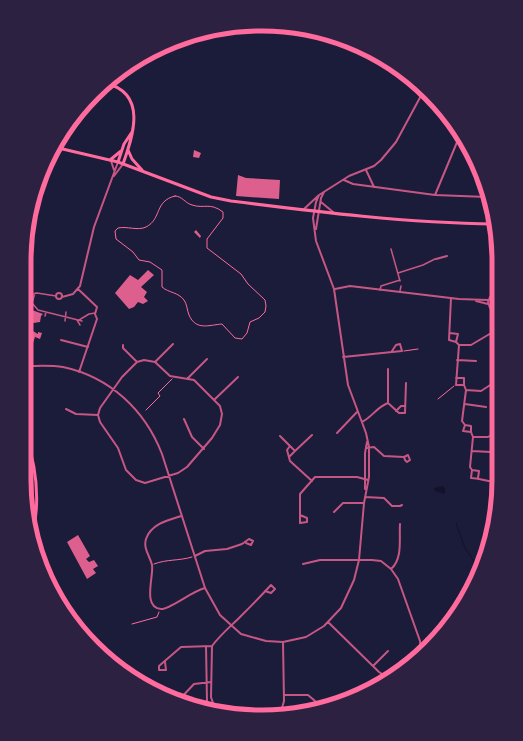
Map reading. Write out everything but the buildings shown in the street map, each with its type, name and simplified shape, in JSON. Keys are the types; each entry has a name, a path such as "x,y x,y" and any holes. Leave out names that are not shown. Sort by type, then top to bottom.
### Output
{"main road":[{"path":"112,86 120,89 131,102 134,112 133,130 123,164"},
{"path":"118,162 122,150 133,130"},
{"path":"61,148 118,162 211,197 230,201 318,212 467,225 489,224"},
{"path":"110,160 122,150"},
{"path":"128,150 132,159 143,171"},
{"path":"31,453 36,478 35,521"}],"street":[{"path":"304,210 319,195 344,180 366,170 381,160 389,152 408,122 421,96"},
{"path":"435,195 458,141"},
{"path":"110,160 114,171"},
{"path":"31,294 35,293 56,296 59,300 62,296 73,294 78,289 94,227 118,162"},
{"path":"113,177 123,164"},
{"path":"366,170 374,187"},
{"path":"344,180 353,184 435,195 483,198"},
{"path":"316,230 320,201 324,192"},
{"path":"319,195 313,218 318,248 334,289 349,390 362,422 367,440 368,480 365,493"},
{"path":"320,201 334,213"},
{"path":"380,290 381,286 400,281 391,249"},
{"path":"398,273 447,256"},
{"path":"334,289 350,286 476,300 488,300 492,297"},
{"path":"400,291 401,286"},
{"path":"78,289 97,307 95,313 97,319 79,372"},
{"path":"35,293 32,301 37,309 82,321"},
{"path":"451,298 448,330 450,333 449,340 456,342 459,345 471,346 492,333"},
{"path":"476,300 488,304 492,309"},
{"path":"45,316 46,312"},
{"path":"65,321 66,312"},
{"path":"78,320 95,313"},
{"path":"78,320 80,325"},
{"path":"450,333 458,334 456,342"},
{"path":"61,340 88,347"},
{"path":"155,362 173,344"},
{"path":"344,357 402,351 400,344 396,345 392,351"},
{"path":"123,345 123,348 137,362"},
{"path":"459,345 456,385 464,385"},
{"path":"147,359 155,362 169,376 174,378 188,378 195,381 221,409 221,421 204,449 187,467 169,476 145,483 140,483 132,478 126,470 118,448 100,422 98,415 100,408 113,389 126,372 137,362 147,359"},
{"path":"188,378 207,359"},
{"path":"457,360 476,361"},
{"path":"31,366 61,367 79,372 97,379 113,389 133,405 149,427 159,447 205,588 213,605 231,626 241,634 266,641 283,642 306,637 319,630 328,622 346,599 354,580 359,560 368,447"},
{"path":"388,369 388,403 396,411 405,413 406,383"},
{"path":"214,400 238,377"},
{"path":"456,378 464,378 466,390 462,421 465,425 464,431 471,432"},
{"path":"466,390 481,391 492,384"},
{"path":"362,422 367,420 380,406 388,403"},
{"path":"465,404 486,407"},
{"path":"396,411 401,406 405,406"},
{"path":"66,409 76,414 98,415"},
{"path":"337,433 358,412"},
{"path":"184,419 192,437 204,449"},
{"path":"465,425 471,426 473,437 470,467 472,470 471,478 478,478 484,482 492,481"},
{"path":"289,457 312,435"},
{"path":"473,437 488,437 492,435"},
{"path":"280,436 295,451"},
{"path":"290,446 287,450 290,461 312,481"},
{"path":"368,447 374,447 384,456 404,457"},
{"path":"472,451 491,452"},
{"path":"472,470 479,471 478,478"},
{"path":"300,514 307,518 307,522 300,523 300,514 300,494 315,477 357,477 368,480"},
{"path":"365,497 384,498 392,506 402,505"},
{"path":"334,512 343,503 364,503"},
{"path":"181,516 158,524 146,538 145,545 152,565 149,591 154,606 164,609 198,590 205,588"},
{"path":"391,569 397,561 400,550 400,524"},
{"path":"195,556 205,551 227,549 246,543"},
{"path":"303,564 320,560 378,560 391,569 398,579 421,645"},
{"path":"214,705 211,699 212,646 231,626 265,591 271,585 276,590 271,593 265,591"},
{"path":"328,622 383,675"},
{"path":"280,710 282,708 284,694 283,642"},
{"path":"206,646 207,702 211,704"},
{"path":"165,662 177,648 212,646"},
{"path":"373,666 388,651"},
{"path":"183,696 194,684 211,682"},
{"path":"284,694 308,695 317,703"}],"path":[{"path":"175,196 179,196 193,206 212,205 223,212 224,216 208,237 207,247 241,274 249,285 264,299 266,306 262,316 250,322 247,333 242,339 235,338 222,324 204,327 197,325 190,317 184,300 174,292 162,288 162,270 150,262 142,262 135,257 133,252 117,240 116,230 120,227 140,229 146,227 155,218 163,202 175,196"},
{"path":"402,351 418,349"},
{"path":"146,410 160,396 158,393 174,378"},
{"path":"438,399 456,385"},
{"path":"152,565 166,560 180,561 195,556"},
{"path":"132,624 157,617 160,609"}],"shaded area":[{"path":"443,486 445,488 445,494 435,491 434,488"}],"waterway":[{"path":"456,523 465,548 476,564"}]}
